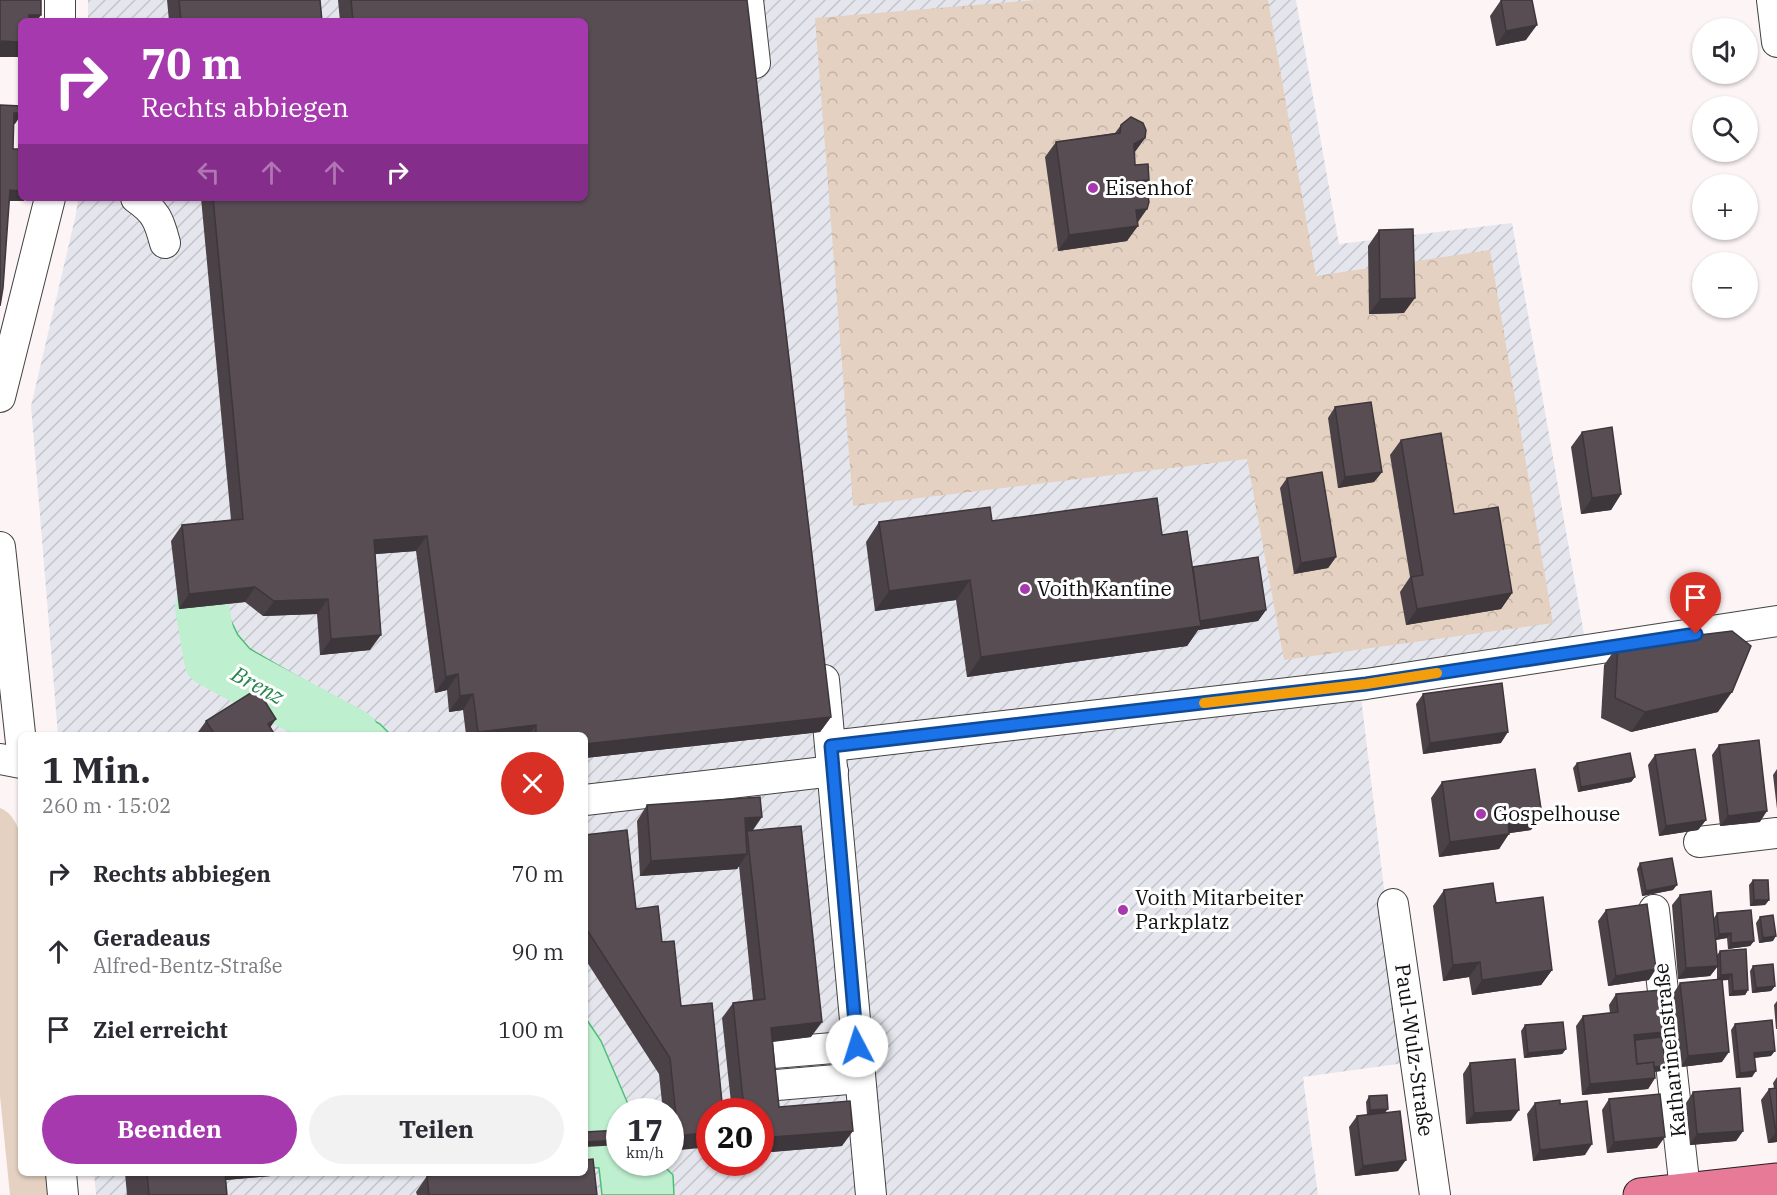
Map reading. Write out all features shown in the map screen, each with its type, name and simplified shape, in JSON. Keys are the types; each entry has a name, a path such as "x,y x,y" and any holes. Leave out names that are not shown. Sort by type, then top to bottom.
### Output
{"main road":[{"path":"1640,1195 1685,1190 1767,1187"}],"street":[{"path":"60,0 60,18"},
{"path":"747,0 758,95"},
{"path":"1772,0 1777,42"},
{"path":"0,397 49,201"},
{"path":"140,201 151,208 159,222 165,243"},
{"path":"0,547 20,732"},
{"path":"588,799 832,758 1244,698 1377,682 1777,621"},
{"path":"820,651 832,758 871,1195"},
{"path":"0,759 18,762"},
{"path":"1699,842 1777,833"},
{"name":"Paul-Wulz-Straße","path":"1394,904 1435,1195"},
{"name":"Katharinenstraße","path":"1654,910 1685,1190"},
{"path":"859,1071 764,1078 859,1071"},
{"path":"61,1176 63,1195"}],"shaded area":[{"path":"88,0 1296,0 1339,244 1512,223 1585,640 1358,672 1405,1063 1303,1077 1318,1195 96,1195 94,1176 588,1176 588,732 58,732 31,406 78,201 588,201 588,18 88,18"}],"green space":[{"path":"1036,0 1268,0 1316,276 1490,250 1553,623 1284,660 1247,459 853,506 815,18"},
{"path":"0,808 11,816 18,829 18,1176 50,1176 52,1195 10,1195 0,1096"}],"water":[{"path":"225,609 238,635 250,649 380,724 388,732 290,732 234,696 205,661 185,629 184,613"},
{"path":"588,1022 601,1041 625,1098 606,1098 606,1176 673,1176 674,1195 602,1195 599,1168 588,1167"}],"building":[{"path":"0,0 41,0 41,15 18,18 18,42 0,41"},
{"path":"179,0 320,0 322,18 181,18"},
{"path":"351,0 747,0 831,717 588,744 588,732 536,732 536,725 478,732 473,694 460,696 458,674 446,677 427,536 374,540 381,635 331,639 328,599 274,601 255,587 189,594 182,525 243,519 213,201 588,201 588,18 353,18"},
{"path":"1501,0 1532,0 1537,25 1506,31"},
{"path":"0,105 18,106 18,113 14,113 13,149 18,149 18,191 10,190 0,306"},
{"name":"Eisenhof","path":"1131,117 1143,123 1146,130 1145,138 1134,144 1135,165 1148,164 1149,180 1135,181 1136,190 1148,196 1147,209 1136,210 1138,226 1069,235 1056,142 1120,133 1121,125"},
{"path":"1413,229 1415,298 1380,299 1379,230"},
{"path":"1371,402 1382,472 1345,477 1335,407"},
{"path":"1612,427 1621,494 1592,498 1582,432"},
{"path":"1441,433 1454,514 1498,507 1512,593 1417,609 1411,577 1423,575 1401,440"},
{"path":"1322,472 1336,557 1301,563 1287,478"},
{"name":"Voith Kantine","path":"1157,498 1162,535 1187,531 1201,626 981,657 970,580 889,591 879,522 990,507 992,521"},
{"path":"1258,557 1266,610 1200,621 1193,567"},
{"path":"1732,631 1751,646 1732,692 1645,712 1615,698 1618,645"},
{"path":"1502,683 1508,732 1430,743 1423,694"},
{"path":"257,689 276,719 268,724 273,732 213,732 206,721"},
{"path":"1759,740 1767,811 1728,816 1719,745"},
{"path":"1695,749 1706,820 1666,826 1655,755"},
{"path":"1630,753 1635,777 1581,787 1577,763"},
{"name":"Gospelhouse","path":"1535,769 1542,815 1508,819 1509,834 1450,842 1442,782"},
{"path":"760,797 762,817 745,818 747,854 651,861 647,805"},
{"path":"801,826 822,1022 771,1028 779,1107 850,1101 853,1131 774,1137 774,1098 743,1098 733,1003 765,999 747,831"},
{"path":"627,830 636,909 658,906 662,942 674,941 681,1006 712,1003 722,1098 696,1098 696,1134 684,1135 684,1098 674,1098 670,1058 588,932 588,835"},
{"path":"1672,858 1677,885 1646,891 1640,863"},
{"path":"1753,880 1768,880 1769,900 1754,900"},
{"path":"1493,883 1496,903 1543,897 1552,970 1482,980 1480,962 1453,965 1444,890"},
{"path":"1711,891 1718,966 1686,968 1680,895"},
{"path":"1647,904 1656,969 1616,976 1606,910"},
{"path":"1751,910 1754,941 1731,943 1731,933 1719,934 1717,913"},
{"path":"1773,915 1776,936 1763,938 1760,917"},
{"path":"1746,949 1748,990 1733,991 1732,974 1721,975 1720,951"},
{"path":"1773,964 1775,986 1756,988 1753,966"},
{"path":"1722,979 1729,1052 1688,1056 1680,983"},
{"path":"1661,990 1665,1032 1634,1035 1637,1064 1654,1062 1655,1078 1590,1084 1583,1016 1618,1012 1616,994"},
{"path":"1772,1020 1775,1051 1754,1053 1756,1071 1740,1073 1735,1024"},
{"path":"1563,1022 1566,1049 1528,1053 1525,1025"},
{"path":"1662,1037 1665,1066 1654,1067 1654,1062 1637,1064 1635,1040"},
{"path":"1515,1059 1519,1110 1474,1113 1470,1063"},
{"path":"1740,1088 1743,1131 1697,1134 1693,1092"},
{"path":"1777,1088 1777,1132 1776,1132 1769,1089"},
{"path":"1660,1094 1665,1137 1614,1142 1609,1099"},
{"path":"1387,1095 1388,1109 1370,1110 1369,1096"},
{"path":"1560,1100 1560,1104 1587,1101 1592,1144 1540,1150 1535,1103"},
{"path":"1400,1111 1406,1160 1363,1166 1357,1116"},
{"path":"606,1131 606,1141 588,1142 588,1132"},
{"path":"593,1159 597,1195 429,1195 427,1176 588,1176 588,1160"},
{"path":"147,1176 225,1176 227,1195 149,1195"}],"waterway":[{"name":"Brenz","path":"202,607 211,660 346,732"}],"slow traffic":[{"path":"1204,703 1366,684 1437,673"}],"place":[{"name":"Eisenhof","path":"1093,188"},
{"name":"Voith Kantine","path":"1025,589"},
{"name":"Gospelhouse","path":"1481,814"},
{"name":"Voith Mitarbeiter Parkplatz","path":"1123,910"}],"route":[{"path":"857,1046 831,746 1366,684 1696,634"}]}
